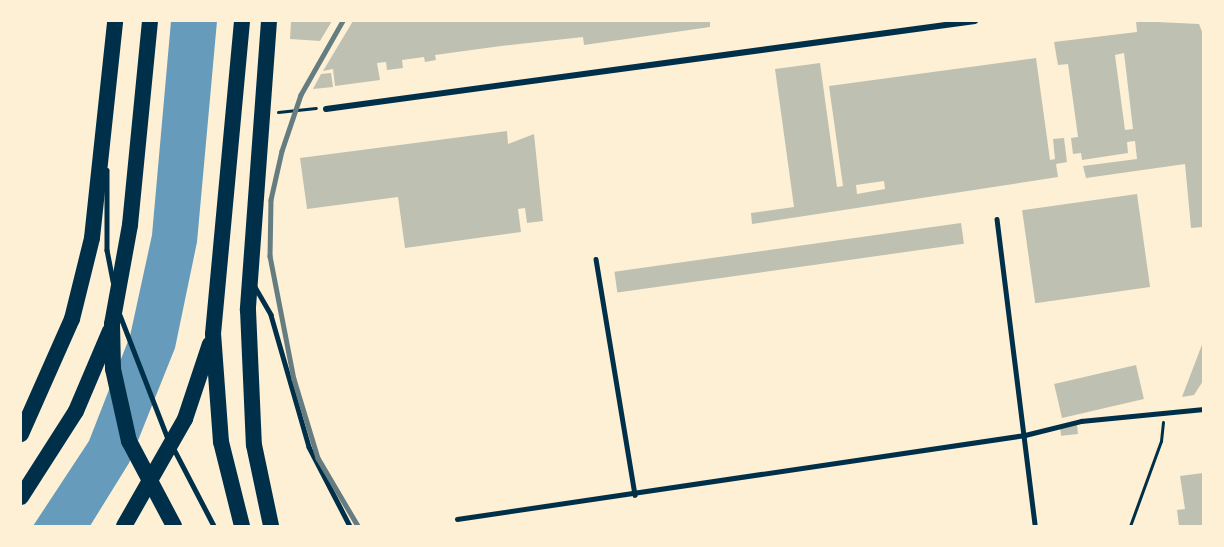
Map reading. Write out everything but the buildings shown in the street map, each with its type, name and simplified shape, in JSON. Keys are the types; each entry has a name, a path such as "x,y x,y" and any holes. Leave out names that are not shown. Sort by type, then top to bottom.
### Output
{"highway":[{"path":"21,434 72,319 92,238 115,21"},
{"path":"21,497 76,411 112,324 130,225 150,21"},
{"path":"242,526 221,442 213,334 243,21"},
{"path":"269,21 250,279 250,401 271,526"},
{"path":"112,324 116,399 129,441 174,526"},
{"path":"124,526 185,419 213,334"}],"street":[{"path":"326,109 975,21"}],"lane":[{"path":"121,21 109,141 107,250 123,330 159,421 214,526"},
{"path":"997,219 1035,526"},
{"path":"596,259 635,495"},
{"path":"250,279 271,315 309,447 350,526"},
{"path":"457,519 635,495 1140,416 1203,409"}],"path":[{"path":"262,116 299,107 326,109"},
{"path":"1130,526 1161,441 1163,414"}],"water":[{"path":"171,21 217,21 197,242 175,348 129,463 90,526 33,526 89,441 130,336 152,235"}],"railway":[{"path":"343,21 301,95 282,151 271,200 270,256 294,379 318,458 358,526"}]}
